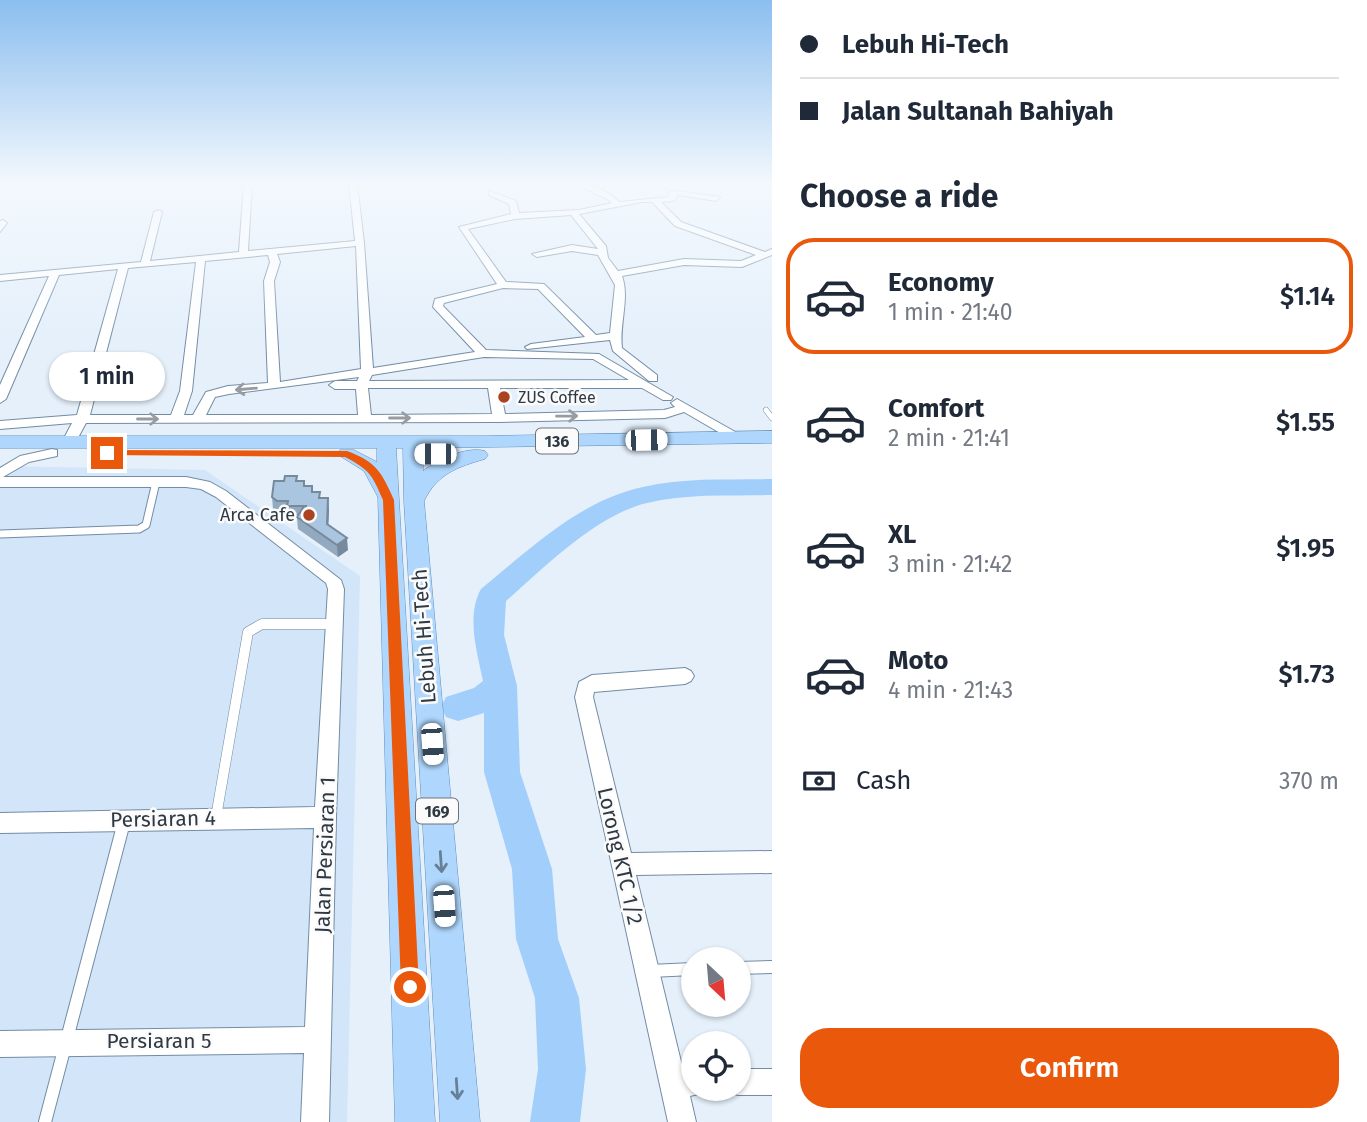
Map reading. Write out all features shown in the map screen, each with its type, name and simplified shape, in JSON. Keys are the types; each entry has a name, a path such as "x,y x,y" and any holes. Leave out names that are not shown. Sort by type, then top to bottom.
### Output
{"main road":[{"name":"136","path":"0,452 60,448 414,448 772,437"},
{"name":"136","path":"0,443 60,448 347,454 386,448"},
{"name":"Lebuh Hi-Tech","path":"386,448 401,500 460,1122"},
{"name":"136","path":"414,448 478,455 772,450"},
{"name":"Lebuh Hi-Tech","path":"414,448 401,500 415,1122"},
{"path":"347,454 372,467 401,500 419,488 437,467 478,455"}],"street":[{"path":"145,263 152,235"},
{"path":"243,254 244,235"},
{"path":"359,235 367,372 362,385 365,418"},
{"path":"468,235 503,285"},
{"path":"593,235 602,246 603,258 617,274 620,285 615,335 619,353 663,386 667,397"},
{"path":"712,235 768,254"},
{"path":"0,278 360,243"},
{"path":"537,254 572,248 603,253"},
{"path":"272,251 275,262 269,281 279,385"},
{"path":"617,274 684,262 742,264 768,254"},
{"path":"176,419 186,391 201,258"},
{"path":"0,474 25,459 60,448 88,408 124,265"},
{"path":"0,399 55,272"},
{"path":"592,337 541,286 503,285 439,301 438,307 483,354 595,356 739,438"},
{"path":"197,419 210,395 228,390 279,385 615,335"},
{"path":"468,357 472,384"},
{"path":"279,385 647,384"},
{"path":"494,385 499,418"},
{"path":"0,425 80,419 499,418 665,414 685,408"},
{"path":"685,408 700,439"},
{"path":"0,482 156,482"},
{"name":"Jalan Persiaran 1","path":"156,482 205,485 221,494 333,580 337,589 325,817 315,1122"},
{"name":"Lorong KTC 1/2","path":"681,1077 647,971 584,697 586,688 592,683 685,676"},
{"name":"Persiaran 4","path":"0,823 325,817"},
{"path":"622,864 772,862"},
{"name":"Persiaran 5","path":"0,1044 66,1041 319,1040"},
{"path":"751,1082 772,1082"},
{"name":"Lorong KTC 1/2","path":"682,1122 683,1101"}],"lane":[{"path":"766,410 772,418"},
{"path":"0,534 130,532 139,529 146,525 156,482"},
{"path":"216,818 248,632 262,624 335,624"},
{"path":"45,1122 124,820"},
{"path":"751,968 772,967"},
{"path":"647,971 681,970"}],"shaded area":[{"path":"0,466 205,470 360,576 347,1122 0,1122"}],"building":[{"path":"285,476 297,476 296,481 304,481 304,486 312,486 312,492 320,492 319,498 328,498 327,524 347,538 337,545 297,517 303,508 306,510 306,506 287,506 288,501 277,501 272,497 274,481 284,481"}],"waterway":[{"path":"501,686 489,635 491,597 572,531 608,509 642,495 678,490 772,487"},
{"path":"458,707 484,699 501,686"},
{"path":"501,686 502,772 532,869 537,939 557,998 562,1069 555,1122"}],"place":[{"name":"ZUS Coffee","path":"504,397"},
{"name":"Arca Cafe","path":"309,515"}],"route":[{"path":"107,453 347,454 372,467 377,474 388,500 410,987"}]}
